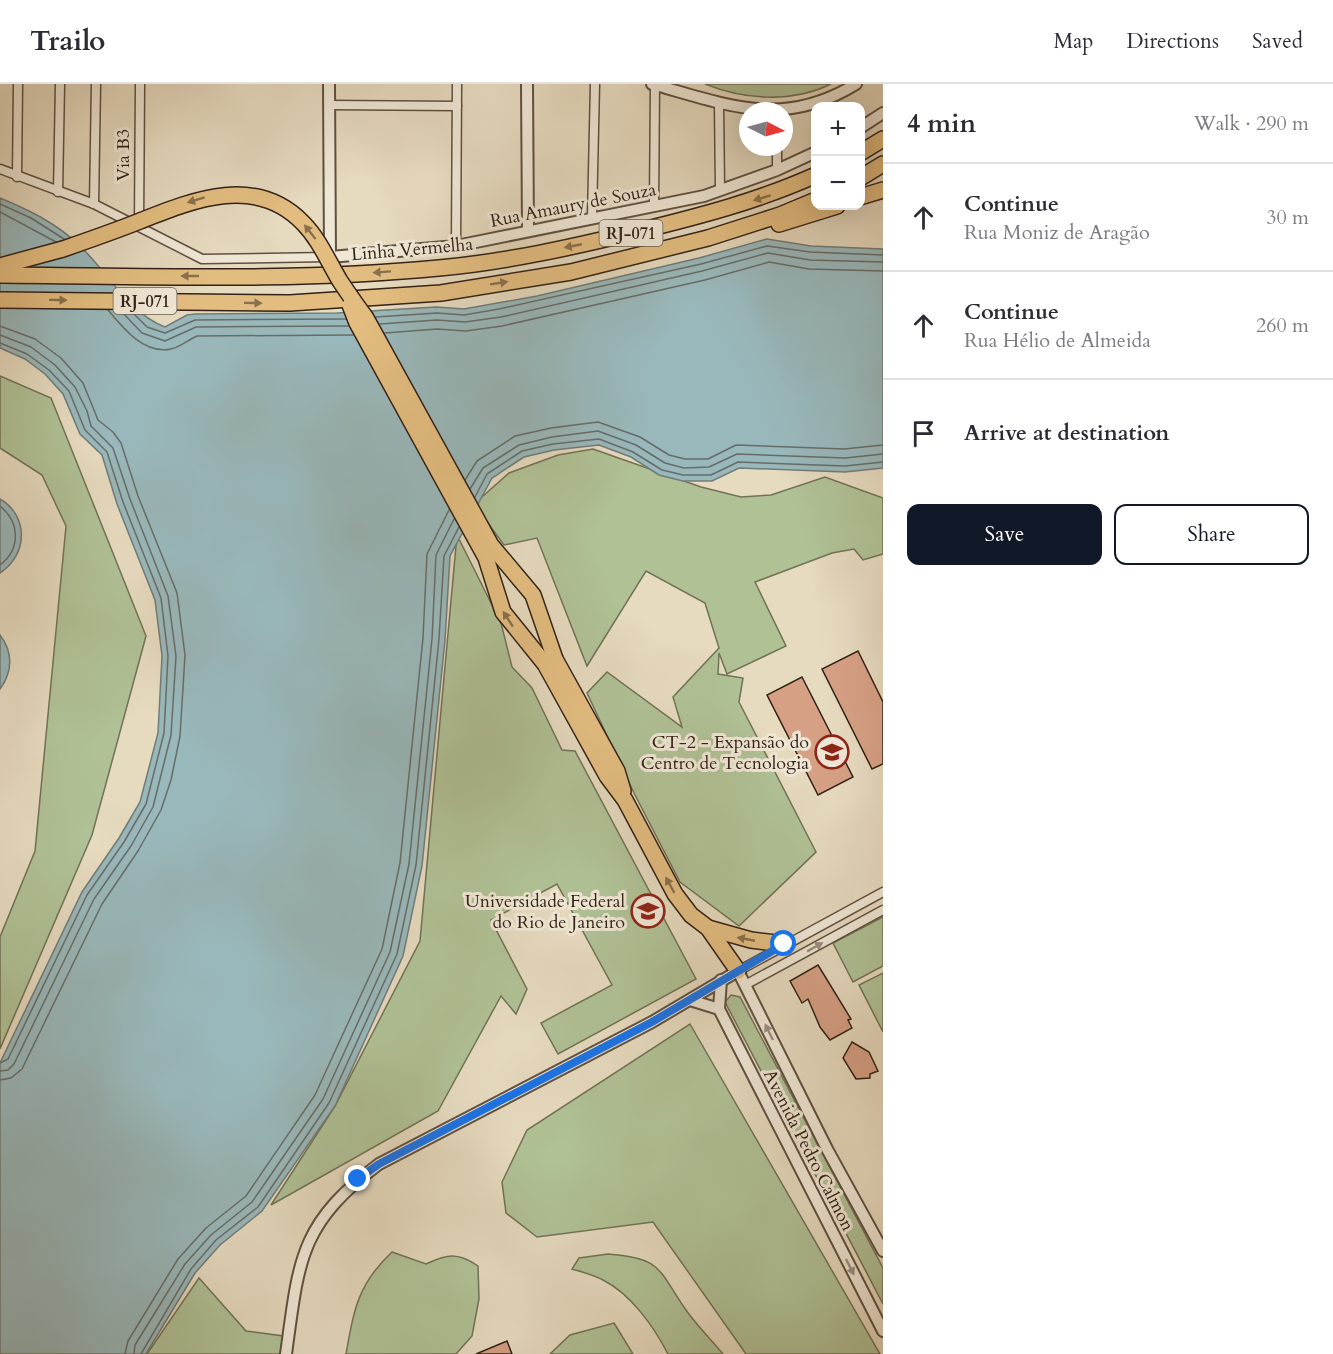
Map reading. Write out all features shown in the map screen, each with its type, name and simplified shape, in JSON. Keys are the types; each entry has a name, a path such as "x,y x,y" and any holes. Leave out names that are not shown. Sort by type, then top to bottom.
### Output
{"highway":[{"path":"865,151 883,140"},
{"path":"865,175 883,164"},
{"name":"Linha Vermelha","path":"0,274 315,277 441,268 504,260 584,244 706,214 774,194 811,177"},
{"path":"865,196 883,190"},
{"path":"0,266 63,249 211,196 234,194 264,200 295,215 315,238 340,282 366,318 491,545 533,595 555,658 607,776 625,800 675,894 691,915 708,928 738,971"},
{"name":"RJ-071","path":"0,300 290,303 441,293 571,272 708,238 780,215 811,202"},
{"path":"708,238 787,223 825,210"},
{"path":"340,282 357,323 486,558 503,612 518,633 540,656 578,712"},
{"path":"708,928 750,940 784,944"}],"street":[{"path":"17,177 18,84"},
{"path":"58,192 60,84"},
{"path":"94,204 96,84"},
{"name":"Via B3","path":"139,226 140,84"},
{"path":"0,170 94,204 202,259 330,257 329,84"},
{"path":"456,246 457,84"},
{"path":"527,84 528,231"},
{"path":"592,217 595,84"},
{"path":"654,205 654,84 719,104 739,106"},
{"path":"793,109 823,102 856,84"},
{"path":"719,104 720,192"},
{"path":"329,105 457,106"},
{"path":"865,125 883,113"},
{"name":"Rua Amaury de Souza","path":"330,257 456,246 720,192 811,154"},
{"path":"777,156 777,170"},
{"path":"286,1354 297,1275 312,1233 339,1196 379,1164 538,1083 690,1000 784,944 883,892"},
{"path":"745,985 883,910"},
{"name":"Avenida Pedro Calmon","path":"738,971 827,1149 883,1251"},
{"path":"690,1000 719,1009 721,980"},
{"name":"Avenida Pedro Calmon","path":"719,1009 883,1331"}],"green space":[{"path":"705,84 831,84 800,94 768,97 736,93"},
{"path":"0,376 51,398 146,636 92,835 0,1049 0,937 35,851 66,526 42,475 0,448"},
{"path":"593,449 701,487 741,497 771,495 825,477 883,498 883,554 863,560 854,549 832,553 755,582 786,646 727,674 719,653 718,674 743,678 739,702 816,852 739,926 680,882 634,793 587,693 607,672 682,727 673,697 719,648 705,603 646,571 587,666 537,538 504,545 474,504 509,473 558,455"},
{"path":"457,535 501,623 512,667 532,688 562,750 575,751 696,979 558,1054 541,1023 612,985 557,884 491,920 527,989 516,1014 501,996 438,1111 271,1205 335,1106 420,941"},
{"path":"883,917 883,966 853,982 833,943"},
{"path":"883,973 883,1032 859,985"},
{"path":"731,995 740,997 883,1268 883,1304 725,1002"},
{"path":"690,1024 880,1354 746,1354 653,1222 537,1237 506,1213 502,1182 527,1130"},
{"path":"392,1252 426,1264 452,1256 464,1258 478,1266 479,1299 472,1336 456,1354 346,1354 359,1298 372,1275"},
{"path":"608,1254 639,1259 657,1268 690,1316 723,1354 668,1354 649,1322 623,1294 599,1278 572,1269 579,1258"},
{"path":"199,1278 246,1331 283,1336 280,1354 147,1354"},
{"path":"614,1323 633,1354 550,1354 570,1335"}],"water":[{"path":"0,198 42,218 70,237 89,255 129,302 152,321 165,327 187,315 195,314 337,313 436,307 464,309 537,296 699,258 767,239 811,246 883,249 883,468 845,472 739,468 712,481 683,481 659,475 631,457 599,445 554,450 524,457 492,478 450,556 445,640 422,866 403,956 335,1106 262,1211 220,1245 195,1273 146,1354 0,1354 0,1063 82,892 119,838 140,802 158,733 162,656 155,600 117,504 102,455 80,434 63,394 45,374 25,359 0,348"},
{"path":"0,499 16,515 21,536 16,556 0,573"},
{"path":"0,635 7,648 10,662 0,689"}],"building":[{"path":"858,651 883,702 883,764 872,769 822,669"},
{"path":"802,677 853,777 818,795 767,695"},
{"path":"818,965 851,1019 848,1020 852,1028 830,1040 820,1027 808,999 802,1003 790,981"},
{"path":"852,1042 869,1052 878,1071 870,1074 870,1078 856,1079 843,1058"},
{"path":"507,1341 512,1354 476,1354"}],"place":[{"name":"CT-2 - Expansão do Centro de Tecnologia","path":"832,752"},
{"name":"Universidade Federal do Rio de Janeiro","path":"648,911"}],"route":[{"path":"358,1179 379,1164 652,1022 784,944"}]}
